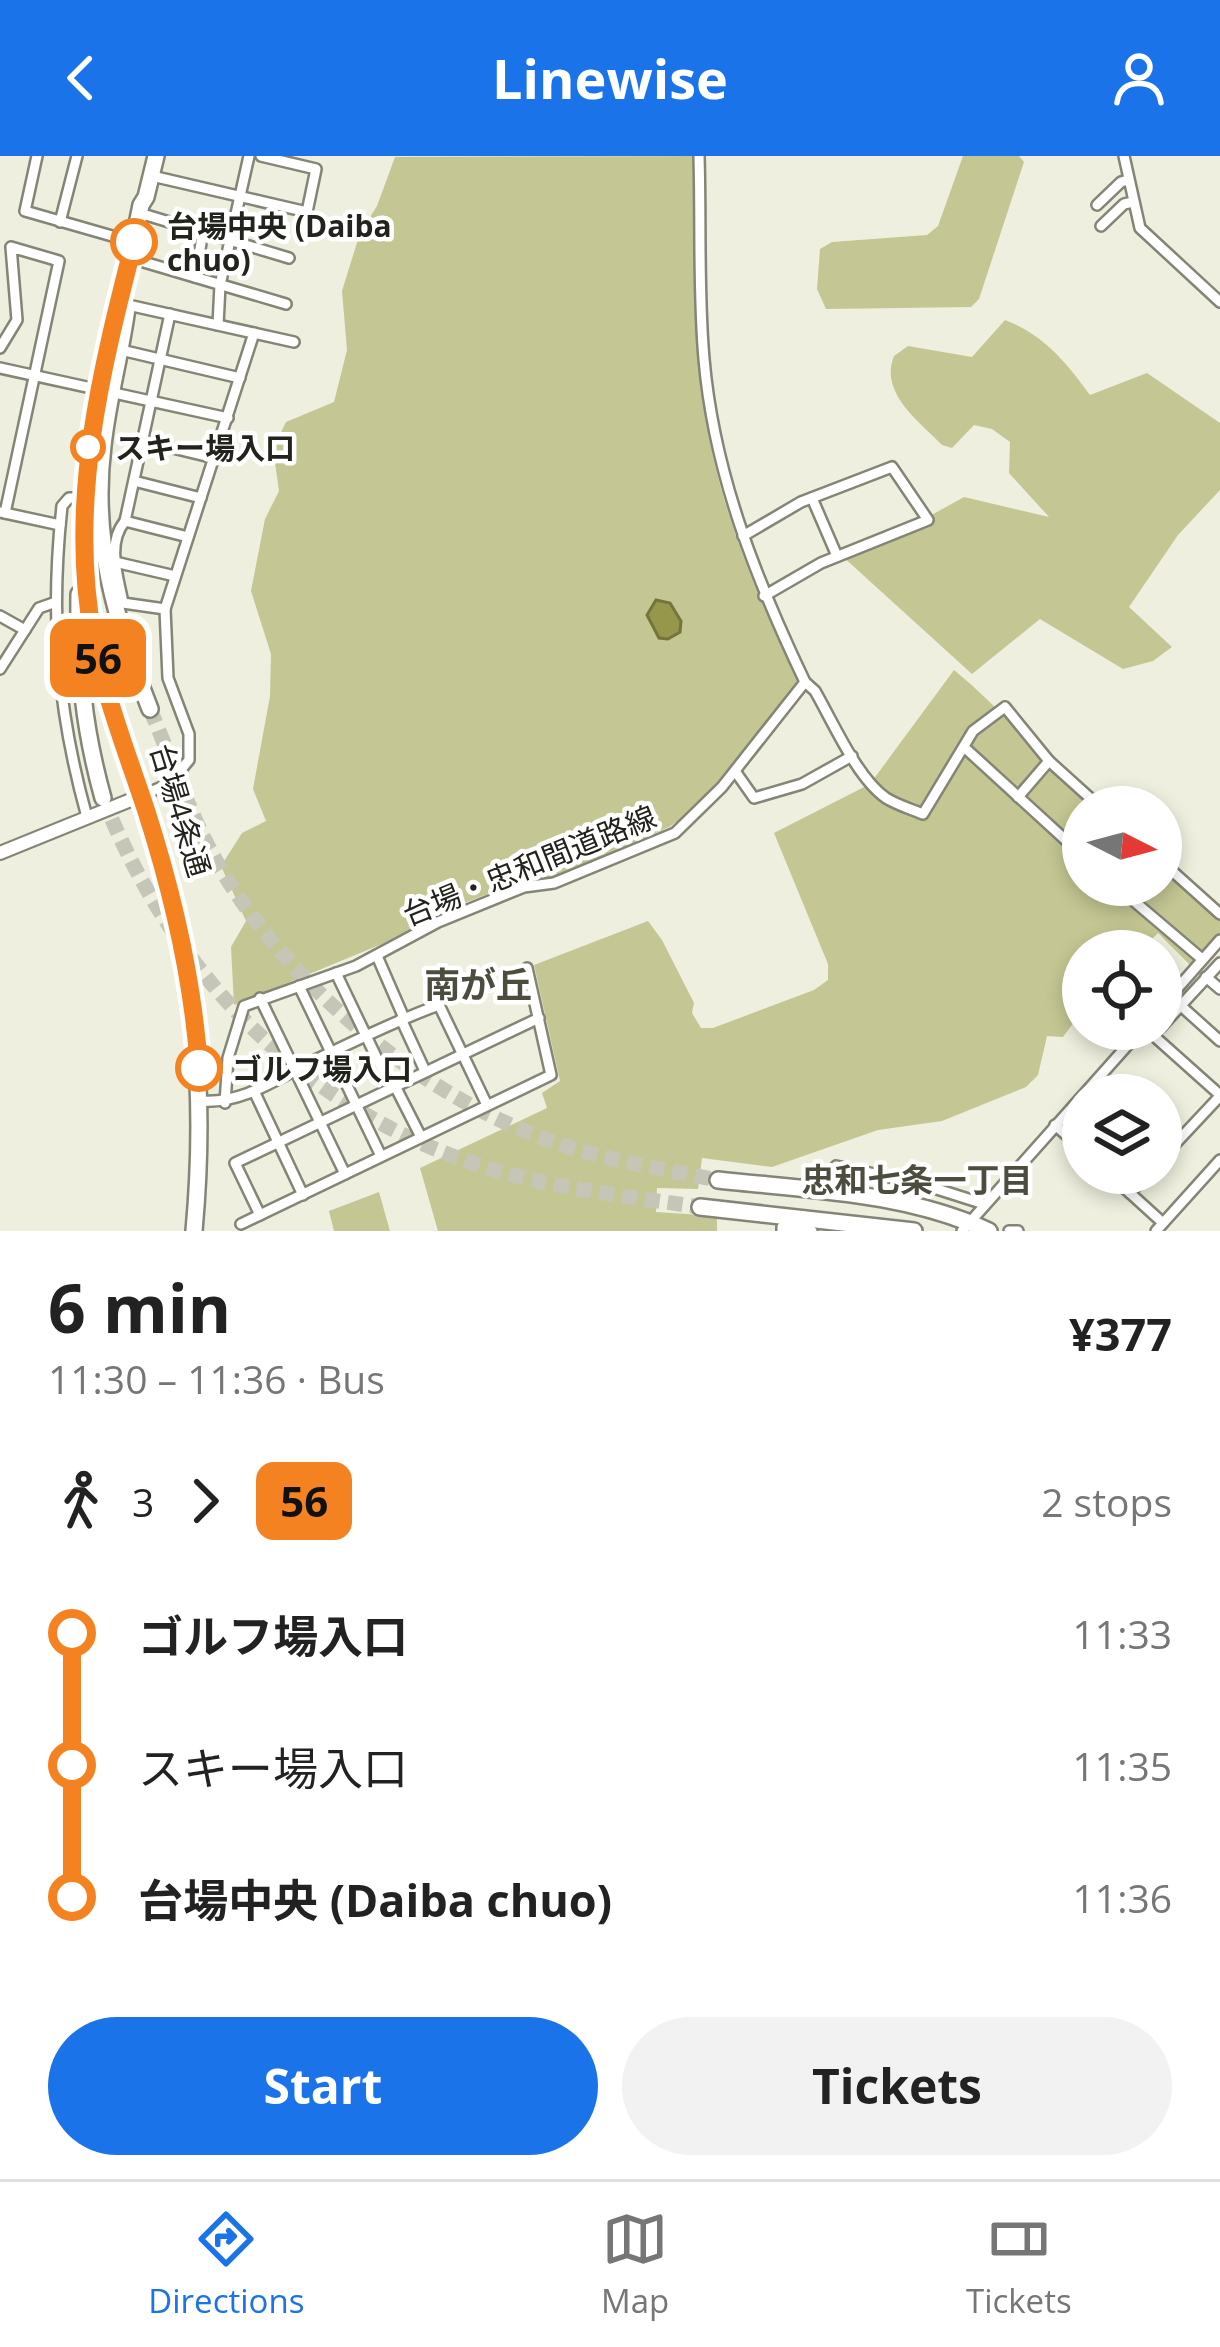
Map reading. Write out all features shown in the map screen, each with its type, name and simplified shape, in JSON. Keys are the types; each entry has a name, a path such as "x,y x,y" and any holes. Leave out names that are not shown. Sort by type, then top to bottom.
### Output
{"highway":[{"name":"台場4条通","path":"106,390 128,305 156,156"},
{"name":"台場4条通","path":"146,206 141,205 106,390 91,500 93,636 108,697 185,916 193,958 212,1102 198,1231"},
{"path":"106,390 121,350 128,305"},
{"path":"91,500 109,590 150,709"},
{"path":"91,500 79,681 103,798"},
{"path":"718,1180 885,1200 989,1231"},
{"path":"700,1207 914,1231"}],"main road":[{"path":"0,854 144,794"}],"street":[{"path":"38,156 25,211 134,242"},
{"path":"60,222 77,156"},
{"path":"218,325 220,285 249,156"},
{"path":"152,176 307,212 316,169 261,156"},
{"path":"699,156 704,357 725,480 764,596 805,682 882,795 922,814 973,731 1005,707 1049,761 1077,786"},
{"path":"1124,156 1140,228 1220,302"},
{"path":"1097,205 1129,180"},
{"path":"1101,226 1132,202"},
{"path":"146,206 203,232 289,258"},
{"path":"195,277 203,232"},
{"path":"0,347 17,320 10,247 59,261 2,513 60,525"},
{"path":"136,260 286,304"},
{"path":"128,305 294,342"},
{"path":"166,609 124,603 116,562 118,526 124,521 144,441 170,314"},
{"path":"144,794 177,777 189,760 191,746 168,678 166,609 254,333"},
{"path":"121,350 240,378"},
{"path":"0,368 228,418"},
{"path":"144,441 214,458"},
{"path":"743,536 812,498 892,467 928,520 837,556 764,596"},
{"path":"134,481 201,497"},
{"path":"812,498 837,556"},
{"path":"87,817 61,706 56,602 65,501 91,500"},
{"path":"124,521 188,537"},
{"path":"116,562 176,577"},
{"path":"0,669 39,608 56,602"},
{"path":"0,616 25,630"},
{"name":"台場・忠和間道路線","path":"425,1071 377,956 438,922 524,887 554,883 675,833 735,771 805,682"},
{"path":"964,747 1062,837"},
{"path":"735,771 754,798 802,784 852,756"},
{"path":"1018,796 1049,761"},
{"path":"1182,881 1220,914"},
{"path":"1140,906 1202,959"},
{"path":"1182,982 1220,940"},
{"path":"212,1102 240,1013 260,998 377,956"},
{"path":"1182,1003 1220,963"},
{"path":"241,1224 551,1075 526,968"},
{"path":"336,973 421,1137"},
{"path":"1206,977 1220,989"},
{"path":"299,986 381,1156"},
{"path":"260,998 345,1174"},
{"path":"212,1102 254,1091 402,1018 440,1005 488,1105"},
{"path":"1182,1007 1220,1041"},
{"path":"260,1215 236,1163 538,1018"},
{"path":"966,1226 1123,1050"},
{"path":"1176,1050 1220,1095 1182,1136"},
{"path":"254,1091 303,1195"},
{"path":"1055,1125 1062,1131"},
{"path":"1131,1194 1159,1227 1220,1160"},
{"path":"836,1166 984,1204"},
{"path":"782,1231 782,1227 812,1231"}],"green space":[{"path":"695,156 698,328 708,431 733,527 797,681 745,757 690,813 669,827 555,877 521,881 446,910 382,944 234,1005 231,947 246,921 221,866 242,833 266,821 253,789 270,696 271,654 251,591 265,519 279,491 273,449 286,422 334,402 347,350 342,291 360,233 377,206 395,157"},
{"path":"963,156 1019,156 1024,162 979,299 971,307 826,309 817,289 820,249 832,242 927,235 938,226"},
{"path":"1005,320 1053,351 1090,395 1147,373 1220,423 1220,490 1178,535 1129,607 1172,647 1153,661 1123,669 1040,619 972,674 841,555 908,528 964,497 1049,517 1009,473 1010,442 992,429 974,425 952,448 942,445 904,405 892,382 894,356 908,346 972,357"},
{"path":"954,670 1074,786 1062,786 1062,906 1182,906 1182,886 1220,919 1220,934 1191,966 1182,957 1182,930 1062,930 1062,1037 1047,1036 1038,1075 1026,1087 942,1121 878,1130 772,1167 702,1158 698,1189 657,1188 656,1212 717,1216 717,1231 438,1231 420,1168 547,1108 542,1093 560,1081 534,965 648,921 694,1003 692,1013 701,1028 713,1028 814,990 828,980 828,964 774,833 870,784"},
{"path":"379,1192 390,1231 334,1231 329,1211"}],"shaded area":[{"path":"656,600 670,603 681,621 680,632 668,639 659,638 647,615"}],"tunnel":[{"path":"150,709 203,836 231,885 265,933 348,1020 395,1057 496,1118 590,1153 718,1180"},
{"path":"103,798 131,861 204,974 248,1023 351,1106 410,1138 475,1164 587,1190 700,1207"}],"bus line":[{"name":"56","path":"134,242 91,431 84,498 87,588 108,697 146,809 183,946 199,1068"}],"place":[{"name":"台場中央 (Daiba chuo)","path":"134,242"},
{"name":"スキー場入口","path":"88,447"},
{"name":"ゴルフ場入口","path":"199,1068"}],"district":[{"name":"南が丘","path":"478,984"},
{"name":"忠和七条一丁目","path":"917,1179"}]}
